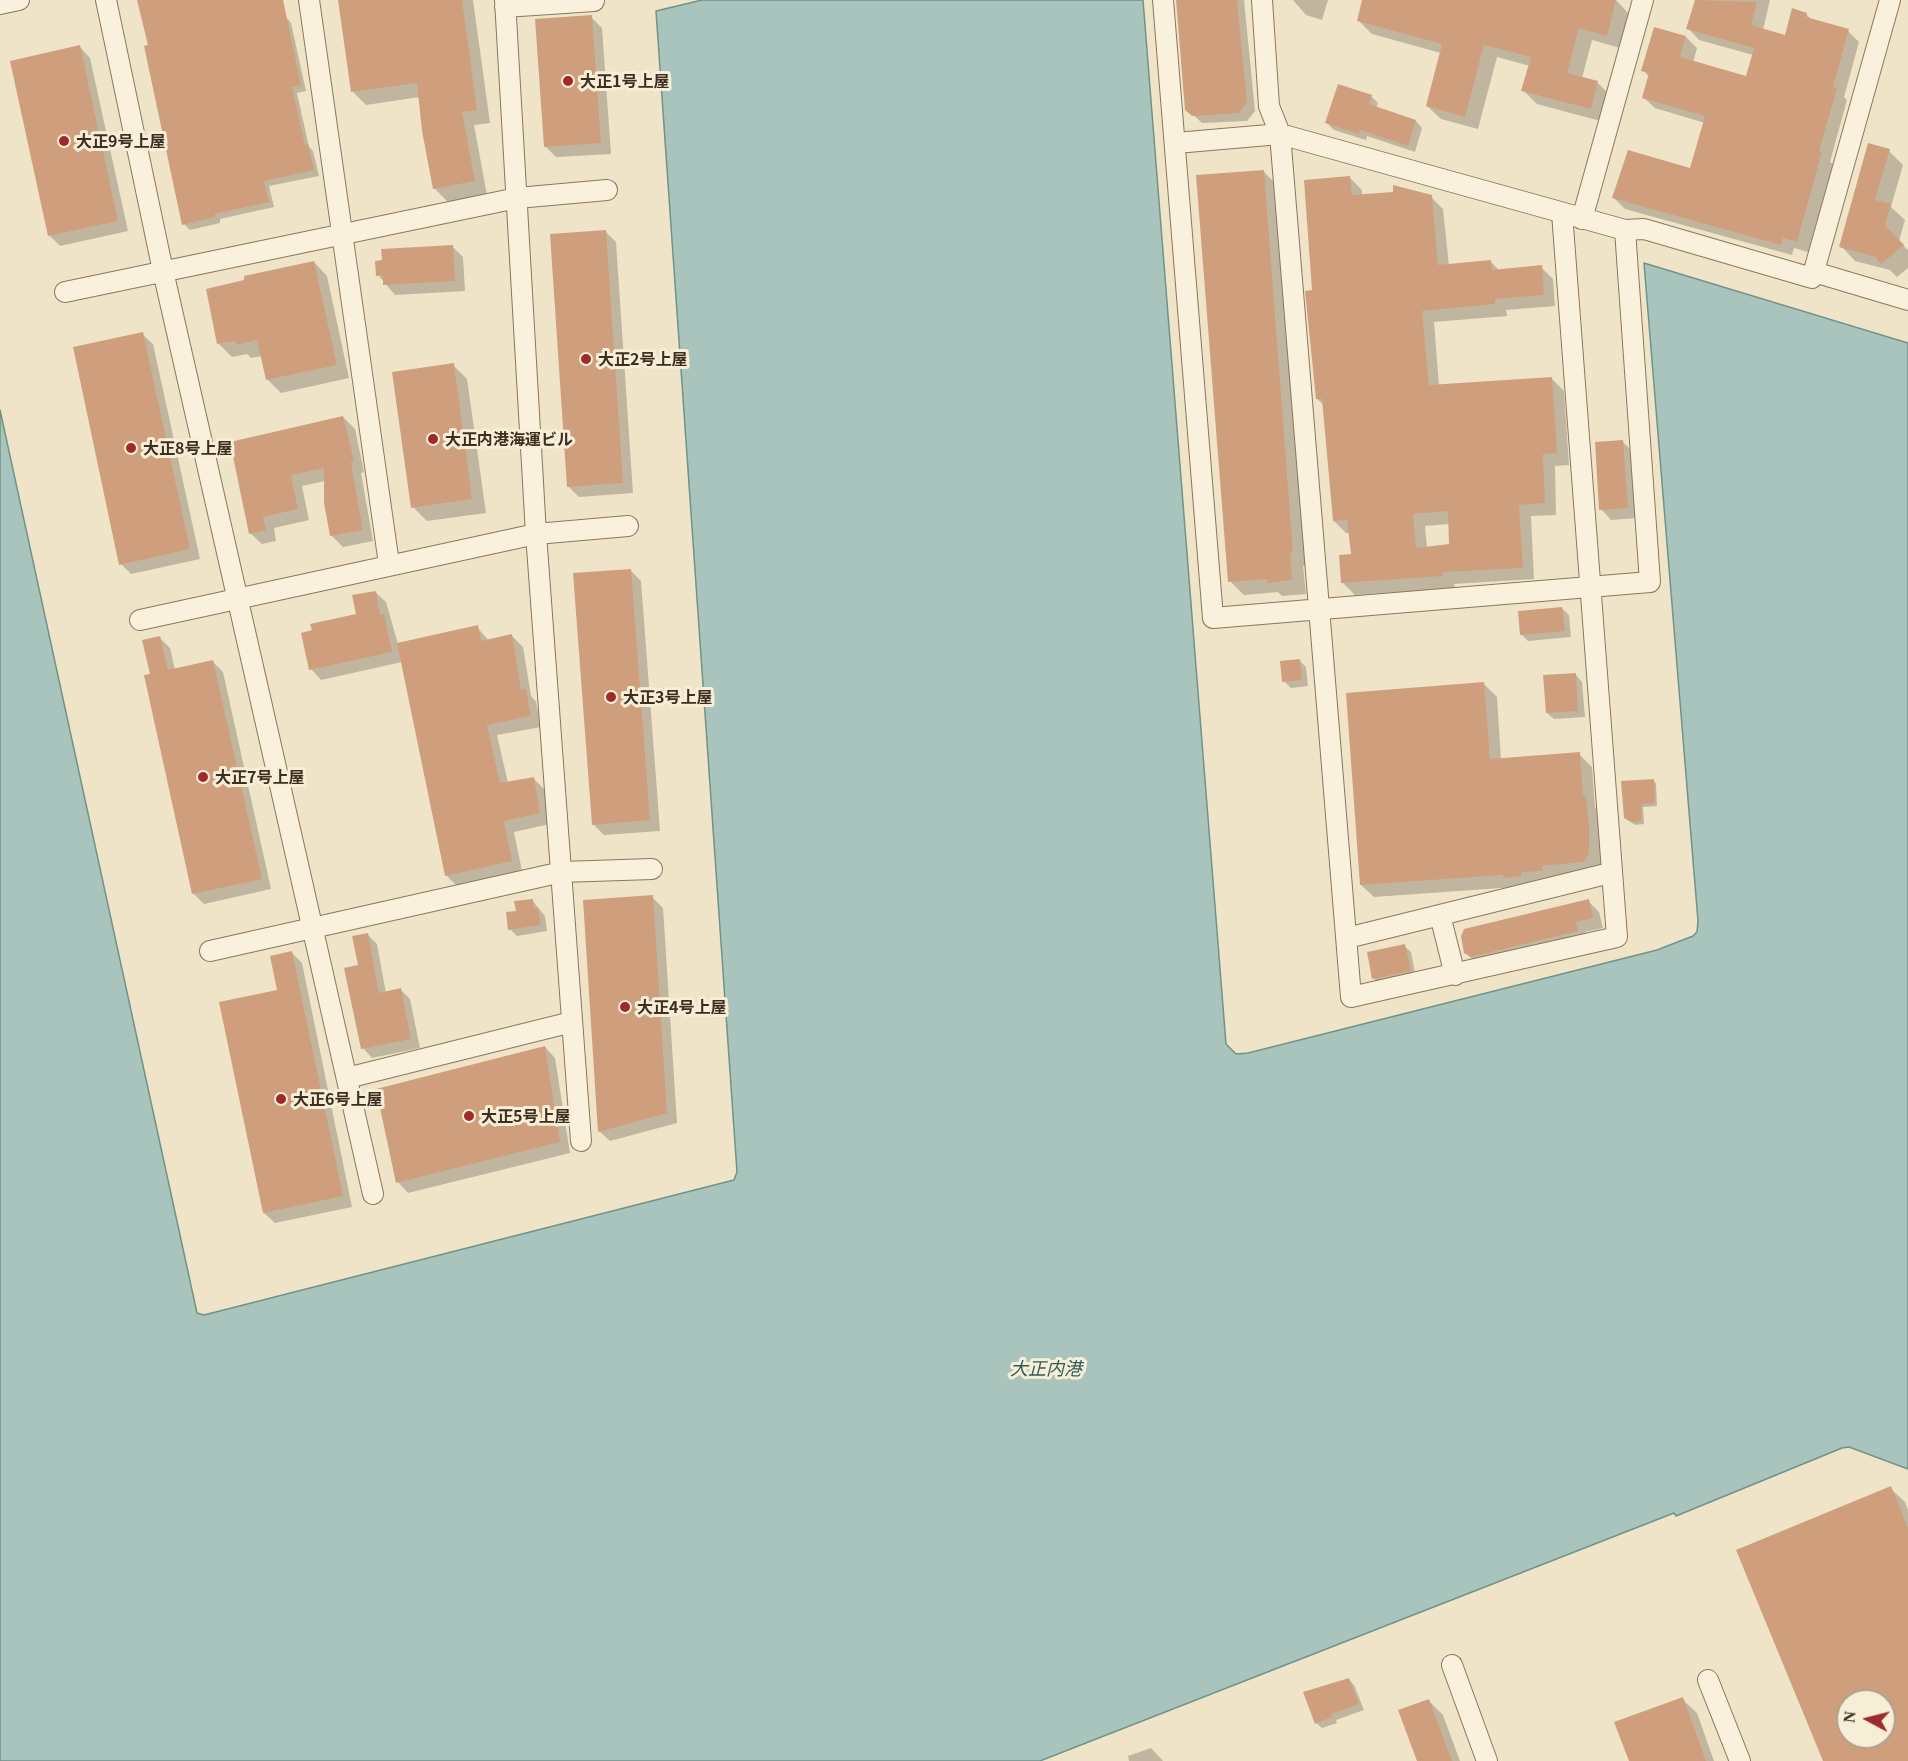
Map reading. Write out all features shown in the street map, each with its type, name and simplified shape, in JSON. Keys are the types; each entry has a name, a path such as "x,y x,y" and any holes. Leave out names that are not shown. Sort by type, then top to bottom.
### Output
{"street":[{"path":"0,4 19,0"},
{"path":"106,0 163,271 373,1194"},
{"path":"309,0 389,564"},
{"path":"1163,0 1213,618 1650,582 1625,230"},
{"path":"1262,0 1269,106 1280,134 1352,998 1617,937 1610,873 1562,213"},
{"path":"1582,219 1643,0"},
{"path":"1176,143 1280,134 1582,219 1625,230 1644,229 1812,278 1890,0"},
{"path":"581,1141 536,534 505,4 594,1"},
{"path":"65,292 517,198 607,190"},
{"path":"1814,272 1908,300"},
{"path":"140,620 389,564 536,534 628,526"},
{"path":"210,951 313,930 562,872 652,869"},
{"path":"1347,938 1610,873"},
{"path":"1440,915 1455,975"},
{"path":"347,1078 572,1022"},
{"path":"1452,1665 1487,1761"},
{"path":"1708,1680 1740,1761"}],"water":[{"name":"大正内港","path":"702,0 1143,0 1226,1044 1236,1054 1248,1053 1657,950 1693,936 1697,932 1698,921 1644,263 1908,343 1908,1469 1849,1447 1842,1448 1676,1516 1674,1513 1040,1761 0,1761 0,410 197,1313 204,1315 734,1180 737,1172 656,11"}],"building":[{"path":"137,0 283,0 301,85 292,87 305,145 308,144 314,170 264,181 269,202 215,214 215,217 182,225 144,46 148,45"},
{"path":"338,0 462,0 477,110 462,112 475,181 433,189 422,131 417,83 351,92"},
{"path":"1176,0 1237,0 1247,102 1239,113 1192,116 1185,110"},
{"path":"1362,0 1616,0 1607,36 1579,28 1567,73 1598,81 1591,109 1521,91 1531,57 1484,45 1465,117 1426,106 1442,44 1357,21"},
{"path":"1695,0 1757,2 1751,25 1785,35 1792,8 1807,13 1806,17 1849,29 1833,87 1837,88 1819,151 1822,152 1797,242 1783,238 1781,245 1612,198 1628,150 1690,168 1705,116 1642,98 1649,73 1641,71 1654,27 1686,36 1680,57 1746,76 1754,48 1686,29"},
{"name":"大正1号上屋","path":"592,15 601,143 544,147 535,19"},
{"name":"大正9号上屋","path":"80,45 118,221 48,236 10,61"},
{"path":"1338,84 1372,95 1369,104 1416,120 1408,146 1360,130 1359,134 1325,123"},
{"path":"1868,143 1890,149 1875,200 1891,204 1885,225 1904,245 1881,264 1875,257 1839,247"},
{"path":"1264,170 1293,553 1290,553 1292,580 1267,583 1267,579 1228,582 1196,175"},
{"path":"1350,176 1352,195 1393,192 1393,185 1432,195 1438,265 1491,260 1492,270 1542,265 1544,295 1495,299 1495,304 1422,311 1429,385 1552,377 1557,453 1543,454 1545,503 1519,505 1523,568 1443,572 1443,576 1341,583 1339,555 1351,554 1347,520 1333,521 1322,399 1316,399 1305,291 1312,290 1304,180","holes":["1448,511 1449,544 1416,548 1413,514"]},
{"name":"大正2号上屋","path":"606,230 623,483 567,487 550,234"},
{"path":"453,245 455,281 383,285 383,275 376,276 375,261 382,260 381,249"},
{"path":"314,261 337,365 266,380 257,340 236,345 235,341 217,344 206,289 244,280 244,276"},
{"name":"大正8号上屋","path":"143,332 190,549 119,565 73,347"},
{"name":"大正内港海運ビル","path":"454,363 472,499 411,508 392,372"},
{"path":"343,416 354,461 351,462 363,530 330,536 324,503 324,468 291,475 298,509 263,517 266,530 249,534 230,442"},
{"path":"1623,440 1628,508 1599,510 1595,442"},
{"name":"大正3号上屋","path":"631,569 650,820 592,825 573,573"},
{"path":"376,591 380,615 384,614 392,652 309,670 301,633 312,630 310,624 356,614 352,595"},
{"path":"1562,607 1565,631 1520,635 1518,611"},
{"path":"478,625 481,641 512,634 521,690 526,689 531,716 487,725 500,783 534,777 540,813 504,821 512,861 445,876 397,643"},
{"name":"大正7号上屋","path":"160,636 168,670 213,660 262,879 192,894 144,675 150,674 142,640"},
{"path":"1300,659 1302,680 1282,682 1280,661"},
{"path":"1576,673 1578,711 1546,713 1543,675"},
{"path":"1484,682 1490,759 1580,752 1583,796 1586,796 1589,824 1589,854 1583,862 1542,866 1543,871 1521,872 1521,876 1503,878 1503,875 1360,885 1346,693"},
{"path":"1654,779 1655,803 1641,804 1642,821 1631,822 1624,818 1621,781"},
{"name":"大正4号上屋","path":"653,895 667,1113 598,1132 583,900"},
{"path":"533,899 534,908 538,908 541,925 508,930 506,912 516,911 514,901"},
{"path":"1589,899 1593,918 1576,922 1578,931 1471,957 1464,953 1461,936 1464,929"},
{"path":"368,933 379,993 401,988 411,1039 361,1049 344,968 358,965 352,936"},
{"path":"1405,944 1411,971 1372,979 1367,952"},
{"name":"大正6号上屋","path":"292,951 343,1196 263,1213 219,1002 277,990 270,956"},
{"name":"大正5号上屋","path":"545,1046 560,1142 396,1183 376,1089"},
{"path":"1891,1486 1908,1528 1908,1761 1823,1761 1736,1550"},
{"path":"1349,1678 1359,1704 1331,1714 1332,1717 1315,1724 1303,1692"},
{"path":"1683,1697 1706,1761 1629,1761 1614,1722"},
{"path":"1429,1699 1452,1761 1417,1761 1398,1710"}],"place":[{"name":"大正1号上屋","path":"568,81"},
{"name":"大正9号上屋","path":"64,141"},
{"name":"大正2号上屋","path":"586,359"},
{"name":"大正内港海運ビル","path":"433,439"},
{"name":"大正8号上屋","path":"131,448"},
{"name":"大正3号上屋","path":"611,697"},
{"name":"大正7号上屋","path":"203,777"},
{"name":"大正4号上屋","path":"625,1007"},
{"name":"大正6号上屋","path":"281,1099"},
{"name":"大正5号上屋","path":"469,1116"}]}
